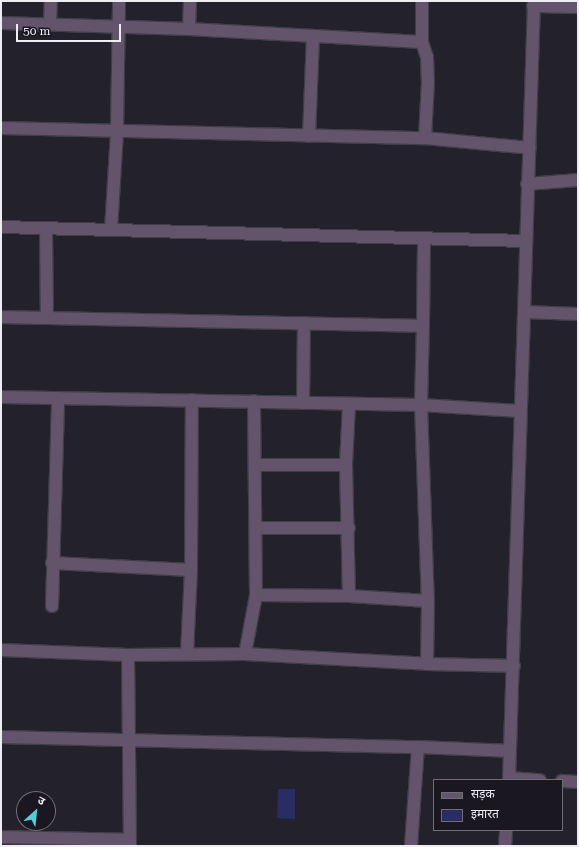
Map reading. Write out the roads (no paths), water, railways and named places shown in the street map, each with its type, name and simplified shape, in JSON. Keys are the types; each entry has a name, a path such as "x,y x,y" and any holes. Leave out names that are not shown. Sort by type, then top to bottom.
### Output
{"street":[{"path":"50,24 51,1"},
{"path":"111,230 117,131 119,1"},
{"path":"189,29 190,1"},
{"path":"422,1 422,42 427,56 428,82 425,138"},
{"path":"509,779 509,751 514,666 519,412 524,312 525,241 530,148 534,4 578,8"},
{"path":"1,23 118,28 189,29 422,42"},
{"path":"309,136 313,36"},
{"path":"1,128 425,138 530,148"},
{"path":"527,184 578,180"},
{"path":"1,227 424,240 525,241"},
{"path":"46,229 47,318"},
{"path":"424,240 421,406 428,601 427,664"},
{"path":"524,312 578,314"},
{"path":"1,317 423,326"},
{"path":"303,403 304,323"},
{"path":"1,397 254,401 349,406 421,406 519,412"},
{"path":"52,606 52,563 58,398"},
{"path":"187,654 191,570 192,400"},
{"path":"245,654 256,595 254,401"},
{"path":"349,406 346,465 349,528 349,596"},
{"path":"255,465 346,465"},
{"path":"256,528 349,528"},
{"path":"52,563 191,570"},
{"path":"256,595 349,596 428,601"},
{"path":"1,650 128,655 245,654 427,664 514,666"},
{"path":"1,837 31,842 130,843 127,739 128,655"},
{"path":"1,737 418,746 509,751"},
{"path":"411,846 418,746"},
{"path":"563,781 578,782"},
{"path":"505,846 506,831"}]}
